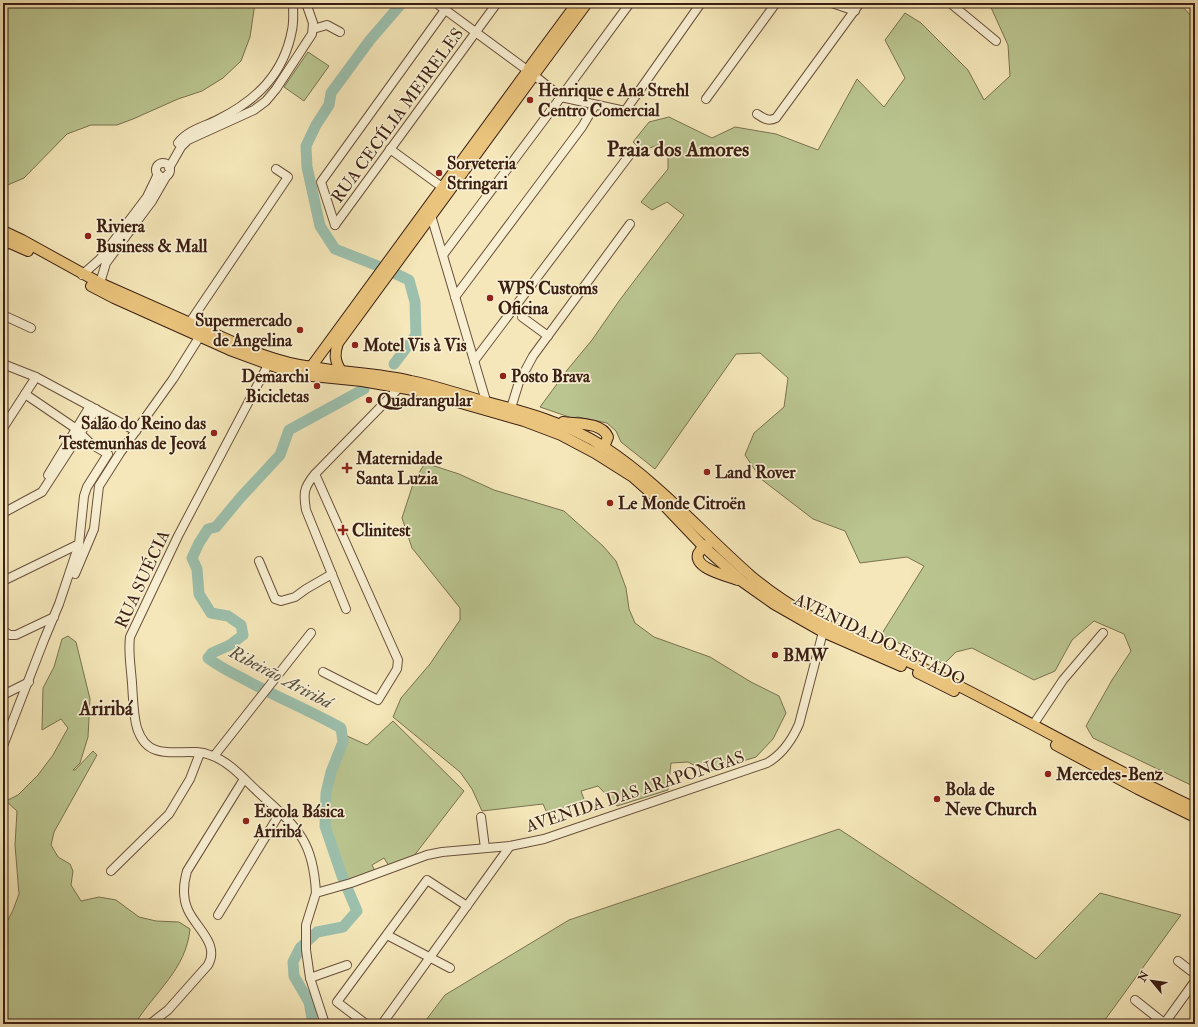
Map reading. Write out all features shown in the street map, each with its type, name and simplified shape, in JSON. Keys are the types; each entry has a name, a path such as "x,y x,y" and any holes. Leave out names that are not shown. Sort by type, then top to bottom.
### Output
{"main road":[{"path":"531,73 577,3"},
{"path":"311,367 335,341 531,73 587,3"},
{"path":"3,231 100,283 260,354 281,361 378,379"},
{"path":"4,244 19,246 114,298 243,356 268,365 312,376 378,379"},
{"path":"335,341 335,358 341,371"},
{"name":"AVENIDA DO ESTADO","path":"378,379 424,384 511,408 551,421 604,447 657,488 714,544 770,592 809,616 935,674 1156,790 1195,808"},
{"name":"AVENIDA DO ESTADO","path":"378,379 400,387 434,395 524,421 561,435 595,452 621,469 652,493 703,546 743,582 774,604 823,632 925,677 1138,789 1195,816"},
{"path":"551,421 596,426 602,429 608,437 604,447 595,452"},
{"path":"714,544 703,546 698,554 698,560 701,564 713,571 743,582"}],"street":[{"path":"158,174 163,176 180,140 186,135 236,111 258,93 272,77 285,54 291,34 293,3"},
{"path":"82,274 103,261 143,208 181,147 188,140 254,110 266,101 276,89 308,41 313,29 306,3"},
{"name":"RUA CECÍLIA MEIRELES","path":"440,5 320,182 335,225 497,3"},
{"path":"443,255 630,3"},
{"path":"440,5 561,97 625,110 701,3"},
{"path":"706,99 776,3"},
{"path":"832,3 855,11"},
{"path":"756,114 767,120 776,118 860,3"},
{"path":"950,3 996,41"},
{"path":"293,17 301,13 310,14"},
{"path":"313,29 327,25 340,32"},
{"path":"258,93 260,97 266,101"},
{"path":"249,101 253,104 254,110"},
{"path":"455,297 582,127 595,105"},
{"path":"390,149 446,189"},
{"path":"474,361 631,153"},
{"path":"143,208 146,197 158,174 156,170 158,166 161,163 167,169"},
{"path":"190,322 288,177 276,169"},
{"path":"429,212 486,401"},
{"path":"511,408 519,382 533,356 630,224"},
{"path":"100,283 103,261"},
{"path":"3,315 31,328"},
{"path":"522,317 548,336"},
{"path":"75,574 94,529 99,486 118,456 173,380 200,336"},
{"path":"3,364 36,377 136,431"},
{"name":"RUA SUÉCIA","path":"268,365 174,543 130,637 129,650 135,716 139,732 146,744 154,749 164,752 200,753 214,756 228,765 280,812 297,831 306,845 314,874 316,894"},
{"path":"3,428 36,377"},
{"path":"346,609 306,510 304,498 305,489 315,474 400,387"},
{"path":"3,746 54,617 79,544 84,496 87,487 108,454 91,444 80,430 25,394"},
{"path":"3,513 42,492 93,408"},
{"path":"3,508 40,488 80,430"},
{"path":"315,474 398,660 397,669 378,700 323,672"},
{"path":"3,581 79,544"},
{"path":"259,562 275,599 281,601 296,597 306,589 332,574"},
{"path":"3,630 10,635 16,635 54,617"},
{"name":"AVENIDA DAS ARAPONGAS","path":"316,894 351,883 427,855 510,846 552,837 767,763 782,752 790,742 800,724 823,632"},
{"path":"214,756 311,633"},
{"path":"1032,725 1063,680 1103,633"},
{"path":"3,695 29,682"},
{"path":"111,871 170,814 190,779 200,753"},
{"path":"150,1024 168,1010 212,959 211,948 187,908 183,893 183,884 187,871 244,780"},
{"path":"218,916 280,812"},
{"path":"481,817 485,848"},
{"path":"382,1024 510,846"},
{"path":"366,1024 337,1002 427,880 467,906"},
{"path":"316,894 307,919 306,950 310,978 325,1024"},
{"path":"387,935 450,968"},
{"path":"1178,961 1195,974"},
{"path":"310,978 347,965"},
{"path":"1135,1000 1164,1023 1195,981"}],"green space":[{"path":"3,3 255,3 250,37 241,61 223,78 202,91 178,99 117,125 91,125 67,134 24,178 3,187"},
{"path":"989,3 1179,3 1195,20 1195,787 1093,738 1086,726 1112,680 1131,651 1124,634 1094,621 1072,640 1055,671 1034,680 972,648 956,652 944,664 881,635 924,566 907,557 860,563 845,531 813,519 761,479 745,455 754,433 784,407 788,378 760,353 736,354 655,469 621,442 616,431 607,423 578,417 572,418 540,407 592,340 619,301 684,215 667,202 652,210 641,202 668,169 668,151 663,143 642,151 633,142 649,122 669,117 712,138 735,127 776,134 818,150 857,79 884,107 905,78 885,40 905,13 921,23 968,70 984,100 1010,76 1008,45"},
{"path":"308,52 329,66 304,101 284,87"},
{"path":"425,463 459,474 494,490 564,511 603,546 616,561 626,588 629,609 635,623 654,637 710,657 751,682 779,696 786,713 773,739 756,757 707,772 688,762 671,763 668,790 617,806 598,786 581,791 585,802 547,813 543,804 482,811 472,789 460,772 393,717 401,698 430,664 460,620 460,608 412,548 402,518 414,481"},
{"path":"68,636 76,642 90,699 88,737 80,763 73,770 75,770 93,751 97,755 54,832 51,845 58,857 70,864 73,871 71,885 81,901 99,897 116,900 139,917 156,921 179,922 190,929 183,956 168,980 135,1024 3,1024 3,930 19,894 15,845 17,811 6,801 18,795 38,775 53,755 68,728 61,719 42,730 43,688 54,667 62,639"},
{"path":"393,721 464,791 413,857 389,866 384,858 372,865 375,871 348,881 329,826 328,794 333,773 347,736 367,745"},
{"path":"839,829 1036,959 1100,893 1181,915 1102,1024 423,1024 445,995 569,920"}],"waterway":[{"name":"Ribeirão Ariribá","path":"378,266 335,249 320,226 307,167 306,146 316,125 329,105 331,93 370,40 402,3"},
{"name":"Ribeirão Ariribá","path":"394,273 409,280 415,302 416,335 394,364"},
{"name":"Ribeirão Ariribá","path":"313,1024 309,1002 294,976 293,962 300,948 317,932 343,927 357,911 342,876 325,826 326,793 331,772 343,742 341,728 254,685 224,669 208,658 212,653 230,645 243,635 241,625 228,616 211,613 199,594 197,569 192,558 208,529 216,527 241,497 280,455 289,430 364,389"}],"place":[{"name":"Henrique e Ana Strehl Centro Comercial","path":"530,100"},
{"name":"Sorveteria Stringari","path":"439,173"},
{"name":"Riviera Business & Mall","path":"88,236"},
{"name":"WPS Customs Oficina","path":"490,298"},
{"name":"Supermercado de Angelina","path":"300,330"},
{"name":"Motel Vis à Vis","path":"355,345"},
{"name":"Posto Brava","path":"503,376"},
{"name":"Demarchi Bicicletas","path":"317,386"},
{"name":"Quadrangular","path":"369,400"},
{"name":"Salão do Reino das Testemunhas de Jeová","path":"214,433"},
{"name":"Maternidade Santa Luzia","path":"347,468"},
{"name":"Land Rover","path":"707,472"},
{"name":"Le Monde Citroën","path":"610,503"},
{"name":"Clinitest","path":"343,530"},
{"name":"BMW","path":"775,655"},
{"name":"Mercedes-Benz","path":"1048,774"},
{"name":"Bola de Neve Church","path":"937,799"},
{"name":"Escola Básica Ariribá","path":"246,821"}],"district":[{"name":"Praia dos Amores","path":"678,149"},
{"name":"Ariribá","path":"106,708"}]}
